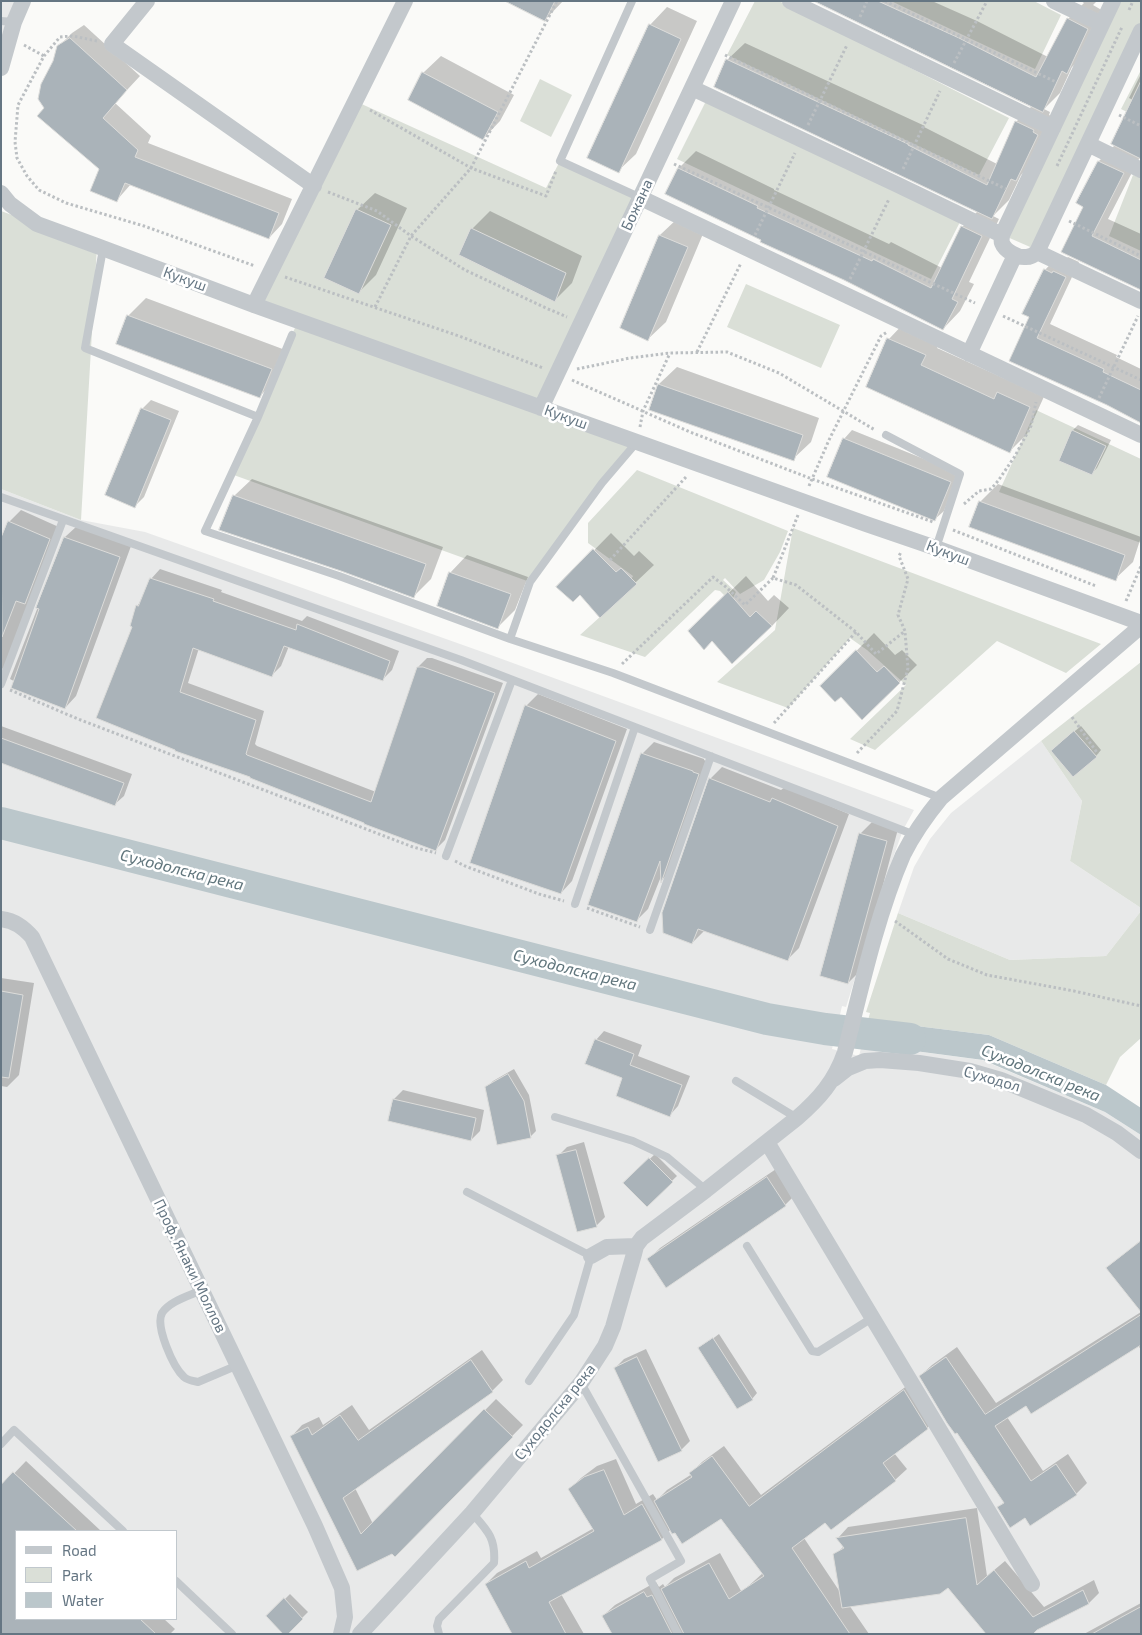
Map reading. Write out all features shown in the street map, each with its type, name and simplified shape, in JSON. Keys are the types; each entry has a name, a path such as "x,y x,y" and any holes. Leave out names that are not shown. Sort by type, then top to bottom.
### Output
{"street":[{"path":"1,68 9,27 23,1"},
{"path":"147,1 112,44 314,186"},
{"path":"254,305 405,1"},
{"name":"Божана","path":"541,408 733,1"},
{"path":"790,1 1052,128"},
{"path":"1054,1 1102,24"},
{"path":"1113,1 1002,235 1002,244 1015,255 1024,258 1038,252 1104,108 1139,38"},
{"path":"692,88 1002,235"},
{"path":"1088,144 1141,170"},
{"name":"Кукуш","path":"1,194 10,204 37,224 103,249 803,502 906,537 1141,624"},
{"path":"641,198 1141,436"},
{"path":"1,210 37,224"},
{"path":"1038,252 1141,301"},
{"path":"969,354 1015,255"},
{"path":"591,1256 607,1247 636,1246 642,1238 797,1118 833,1080 845,1052 883,911 904,854 915,835 941,798 1141,624"},
{"name":"Проф. Янаки Моллов","path":"1,919 11,920 23,927 32,937 315,1526 342,1588 345,1617 342,1634"},
{"name":"Суходол","path":"833,1080 848,1068 865,1061 880,1060 970,1071 1001,1080 1086,1115 1117,1133 1141,1151"},
{"path":"767,1142 1032,1584"},
{"name":"Суходолска река","path":"360,1634 472,1513 581,1384 605,1346 613,1327 636,1246"}],"lane":[{"path":"632,1 560,161 641,198"},
{"path":"103,249 84,348 258,417"},
{"path":"292,335 258,417 205,531 339,576 510,639 613,673 941,798"},
{"path":"886,435 960,474 936,548"},
{"path":"510,639 530,582 602,483 637,442"},
{"path":"1,497 512,680 915,835"},
{"path":"1,685 64,520"},
{"path":"446,856 512,680"},
{"path":"574,904 636,727"},
{"path":"650,930 711,756"},
{"path":"736,1081 797,1118"},
{"path":"555,1117 633,1141 667,1157 706,1190"},
{"path":"467,1192 591,1256 574,1315 530,1380"},
{"path":"746,1246 812,1351 818,1352 872,1318"},
{"path":"202,1290 168,1306 161,1315 160,1328 176,1366 185,1378 198,1382 238,1365"},
{"path":"581,1384 681,1561 650,1579 678,1634"},
{"path":"1,1444 14,1430 122,1530"},
{"path":"439,1634 437,1626 439,1619 494,1563 495,1549 489,1532 472,1513"},
{"path":"178,1583 232,1634"}],"path":[{"path":"375,307 412,236 472,168 557,1"},
{"path":"885,1 1051,78 1070,90"},
{"path":"843,293 946,78 987,1"},
{"path":"1126,17 1133,1"},
{"path":"1054,171 1122,25"},
{"path":"9,27 44,56"},
{"path":"1119,33 1139,38"},
{"path":"112,44 72,36 60,37 44,56 18,105 15,142 18,158 27,176 39,190 66,203 144,226 271,272 459,336 557,373 690,432 942,526 1098,587"},
{"path":"710,48 1020,196"},
{"path":"355,101 472,168 546,196 560,161"},
{"path":"1104,108 1141,126"},
{"path":"1070,136 1088,144"},
{"path":"660,157 1141,380"},
{"path":"314,186 377,211 465,270 546,308 582,322"},
{"path":"1055,214 1141,256"},
{"path":"697,352 748,249"},
{"path":"1092,412 1141,311"},
{"path":"613,673 712,577 745,605 772,578 829,440 881,336 903,322"},
{"path":"557,373 630,358 670,353 727,352 779,373 843,412 886,435"},
{"path":"643,411 670,353"},
{"path":"963,504 979,491 991,489 1015,456 1031,426 1039,387"},
{"path":"610,560 698,464"},
{"path":"848,762 896,711 908,668 905,631 898,616 908,579 899,556 906,537"},
{"path":"1119,615 1141,566"},
{"path":"772,578 796,585 856,632 876,654 905,631"},
{"path":"1120,596 1127,599"},
{"path":"766,731 856,632"},
{"path":"1,685 78,719 413,848 446,856 464,866 539,894 650,930"},
{"path":"1072,717 1098,754"},
{"path":"883,911 914,936 948,959 987,975 1141,1006"}],"shaded area":[{"path":"1,1 23,1 1,68"},
{"path":"1,489 81,520 145,532 491,655 914,810 903,830 894,855 846,1007 842,1006 832,1049 859,1056 862,1044 982,1060 1105,1112 1141,1135 1141,1634 1,1634"},
{"path":"1041,741 1082,801 1070,861 1141,908 1141,911 1106,956 1010,960 898,913 914,867 930,839 951,813"}],"green space":[{"path":"755,1 779,1 1009,118 979,175 727,55"},
{"path":"891,1 1034,1 1061,15 1035,69"},
{"path":"1113,1 1141,1 1141,31 1037,250 1005,236"},
{"path":"1141,70 1141,119 1121,109"},
{"path":"540,79 572,95 551,137 520,121"},
{"path":"355,101 546,188 560,161 641,198 541,407 637,442 530,582 231,474 298,321 254,305"},
{"path":"706,101 960,222 931,279 677,159"},
{"path":"1133,175 1141,178 1141,251 1109,236"},
{"path":"1,211 97,246 81,520 1,489"},
{"path":"746,284 840,325 821,368 727,327"},
{"path":"1036,410 1141,459 1141,543 999,492"},
{"path":"637,470 788,531 780,552 764,580 740,594 725,578 723,580 736,592 731,602 720,591 715,590 645,657 580,635 622,597 633,576 588,543 588,523"},
{"path":"793,528 1101,644 1066,673 997,641 875,750 850,739 906,685 867,650 850,638 788,708 717,682 775,630"},
{"path":"1141,662 1141,908 1070,861 1082,801 1041,741"},
{"path":"1141,911 1141,1038 1120,1057 1106,1085 989,1035 868,1020 870,1013 866,1012 898,913 1010,960 1106,956"}],"water":[{"path":"868,1020 989,1035 1106,1085 1141,1108 1141,1135 1105,1112 983,1060 862,1044"}],"building":[{"path":"505,1 555,1 545,21"},
{"path":"814,1 878,1 959,38 1036,77 1067,18 1088,29 1067,74 1062,71 1043,112"},
{"path":"649,24 681,39 619,173 587,158"},
{"path":"70,38 127,90 103,118 138,150 135,157 279,213 269,239 125,183 117,202 90,191 99,169 37,116 44,108 38,99 41,84 53,61 57,46"},
{"path":"726,59 908,144 987,185 1015,121 1034,130 1033,132 1038,135 1016,181 1011,179 992,219 714,87"},
{"path":"422,72 498,112 483,140 408,100"},
{"path":"1141,81 1141,159 1111,144"},
{"path":"1098,161 1124,173 1092,236 1141,260 1141,290 1061,252 1083,207 1076,203"},
{"path":"678,168 758,206 757,208 872,261 873,259 931,288 961,226 982,236 952,299 958,302 943,330 665,194"},
{"path":"356,209 391,225 359,294 324,278"},
{"path":"471,228 566,273 555,302 459,255"},
{"path":"659,235 688,247 648,341 620,328"},
{"path":"1044,269 1066,277 1037,338 1104,369 1103,372 1141,390 1141,423 1107,405 1009,361 1029,317 1022,314"},
{"path":"127,315 272,369 260,398 116,344"},
{"path":"887,338 926,355 921,365 994,399 997,392 1030,407 1010,453 866,387"},
{"path":"658,384 803,435 794,461 649,410"},
{"path":"141,408 171,420 135,508 105,495"},
{"path":"1072,430 1106,446 1092,475 1059,461"},
{"path":"843,438 951,482 935,521 827,477"},
{"path":"233,495 426,564 414,598 219,530"},
{"path":"979,501 1125,555 1116,581 969,527"},
{"path":"8,521 50,539 25,604 16,601 2,637 1,538"},
{"path":"64,537 120,557 65,709 11,688 39,609 36,608"},
{"path":"593,549 616,572 621,568 637,584 600,618 580,595 573,602 556,587"},
{"path":"449,572 511,594 498,629 437,606"},
{"path":"150,578 214,599 213,601 296,630 297,624 390,661 383,681 284,646 272,677 193,648 180,692 256,720 247,755 371,802 417,667 423,667 495,693 436,851 364,824 250,777 175,751 96,718 132,627 130,626 136,605 138,606"},
{"path":"728,592 750,617 756,611 772,626 732,664 712,641 704,650 688,631"},
{"path":"856,650 877,672 884,666 900,683 862,720 841,697 835,702 820,686"},
{"path":"525,705 616,741 561,894 470,863"},
{"path":"1074,731 1097,757 1073,777 1051,751"},
{"path":"1,738 124,783 115,806 1,763"},
{"path":"641,753 699,774 661,883 660,861 637,922 588,905"},
{"path":"709,778 770,802 772,798 838,826 788,961 698,929 692,944 663,933 662,913"},
{"path":"859,833 887,841 848,984 820,976"},
{"path":"1,991 23,995 9,1078 1,1077"},
{"path":"595,1039 634,1054 630,1065 682,1085 670,1117 616,1096 622,1078 585,1064"},
{"path":"508,1074 524,1101 531,1138 497,1145 485,1087"},
{"path":"393,1099 476,1118 471,1141 388,1121"},
{"path":"576,1150 597,1227 577,1232 556,1155"},
{"path":"649,1158 673,1182 647,1207 623,1183"},
{"path":"767,1177 786,1206 666,1288 647,1259"},
{"path":"1141,1241 1141,1312 1106,1268"},
{"path":"1141,1315 1141,1345 1031,1414 1026,1406 995,1426 1031,1481 1056,1464 1077,1495 1030,1526 1025,1518 1010,1528 997,1507 1004,1503 957,1433 955,1434 947,1423 919,1376 946,1357 985,1414"},
{"path":"713,1338 753,1400 737,1409 698,1348"},
{"path":"637,1357 682,1451 658,1462 614,1368"},
{"path":"471,1360 493,1392 343,1498 361,1534 484,1409 513,1437 395,1557 392,1554 357,1571 290,1436 308,1427 312,1435 340,1415 358,1440"},
{"path":"904,1390 928,1429 883,1463 896,1481 831,1530 825,1523 792,1548 850,1634 684,1634 661,1589 709,1563 729,1599 764,1576 721,1519 682,1544 675,1533 672,1534 654,1501 692,1477 689,1473 712,1456 749,1506"},
{"path":"604,1470 624,1515 642,1504 662,1540 549,1602 566,1634 512,1634 485,1584 526,1561 529,1568 594,1531 568,1489 584,1477"},
{"path":"13,1472 76,1530 15,1530 15,1620 141,1620 156,1634 1,1634 1,1485"},
{"path":"966,1518 977,1585 994,1570 1033,1617 1083,1590 1089,1604 1037,1630 1033,1634 986,1634 948,1588 940,1594 842,1608 833,1554 844,1548 836,1538"},
{"path":"644,1592 647,1597 652,1595 672,1634 612,1634 602,1616"},
{"path":"284,1598 303,1619 288,1634 283,1634 266,1616"},
{"path":"1141,1607 1141,1634 1092,1634 1120,1618"}],"waterway":[{"name":"Суходолска река","path":"1,823 767,1019 825,1029 910,1039"}]}
